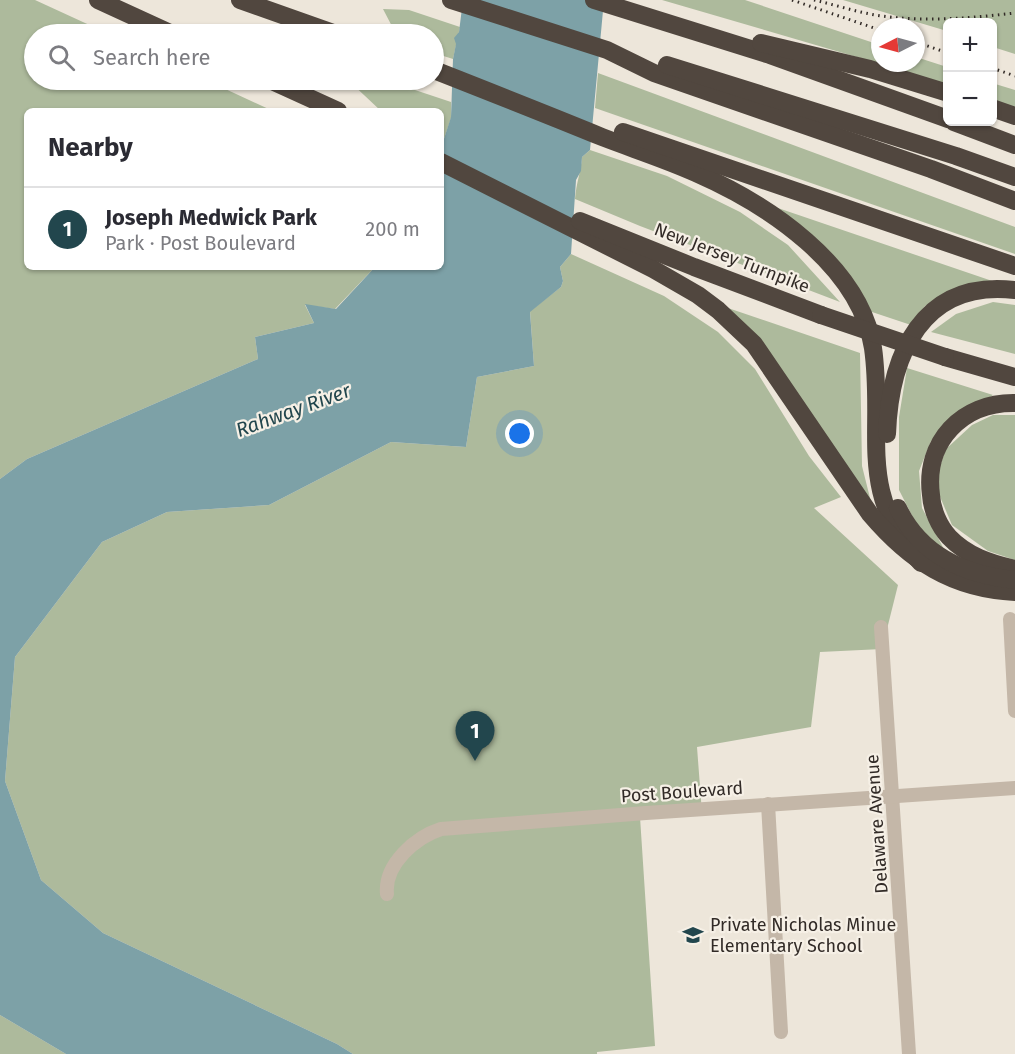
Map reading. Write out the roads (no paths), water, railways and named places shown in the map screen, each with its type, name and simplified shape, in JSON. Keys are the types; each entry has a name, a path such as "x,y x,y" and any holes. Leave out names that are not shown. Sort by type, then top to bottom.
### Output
{"highway":[{"path":"98,0 150,24"},
{"path":"240,0 308,24"},
{"path":"452,0 655,67 1015,201"},
{"path":"594,0 728,42 870,69 943,91"},
{"path":"769,49 943,117"},
{"path":"655,67 945,152 1015,177"},
{"path":"444,73 643,146 1015,266"},
{"path":"292,90 331,108"},
{"path":"997,109 1015,116"},
{"path":"965,126 1015,145"},
{"path":"643,146 762,208 818,252 849,289 863,312 871,337 875,362 877,464 885,508 895,529 921,563"},
{"path":"444,161 626,248 653,269 698,295 737,326 754,344 870,514 885,532 921,563 944,576 990,590 1015,592"},
{"name":"New Jersey Turnpike","path":"626,248 945,357 1015,377"},
{"path":"1015,290 1002,289 967,293 948,301 933,311 917,327 905,345 897,368 889,405 887,439 890,484 896,504 905,523 918,540 933,552 970,572 1015,580"},
{"path":"1015,404 983,407 955,424 935,452 930,468 929,484 931,501 937,519 961,548 979,558 1015,569"}],"street":[{"path":"1010,619 1015,711"},
{"name":"Delaware Avenue","path":"881,627 909,1054"},
{"name":"Post Boulevard","path":"387,894 388,879 399,860 418,840 441,829 1015,788"},
{"path":"768,804 781,1032"}],"water":[{"name":"Rahway River","path":"463,0 604,0 590,150 582,157 581,171 576,180 571,254 560,267 563,281 561,287 530,312 534,366 477,377 466,447 391,442 269,505 167,512 102,542 15,657 5,781 41,880 103,933 337,1044 353,1054 66,1054 0,1015 0,479 27,459 258,359 255,337 314,323 305,304 336,309 372,270 444,270 444,139 451,117 453,59 456,44 454,38 459,32"}],"railway":[{"path":"792,0 871,27"},
{"path":"814,0 865,13 899,18 948,19 1015,13"},
{"path":"925,45 943,51"},
{"path":"997,70 1015,76"}],"place":[{"name":"Joseph Medwick Park","path":"475,761"},
{"name":"Private Nicholas Minue Elementary School","path":"693,935"}]}
